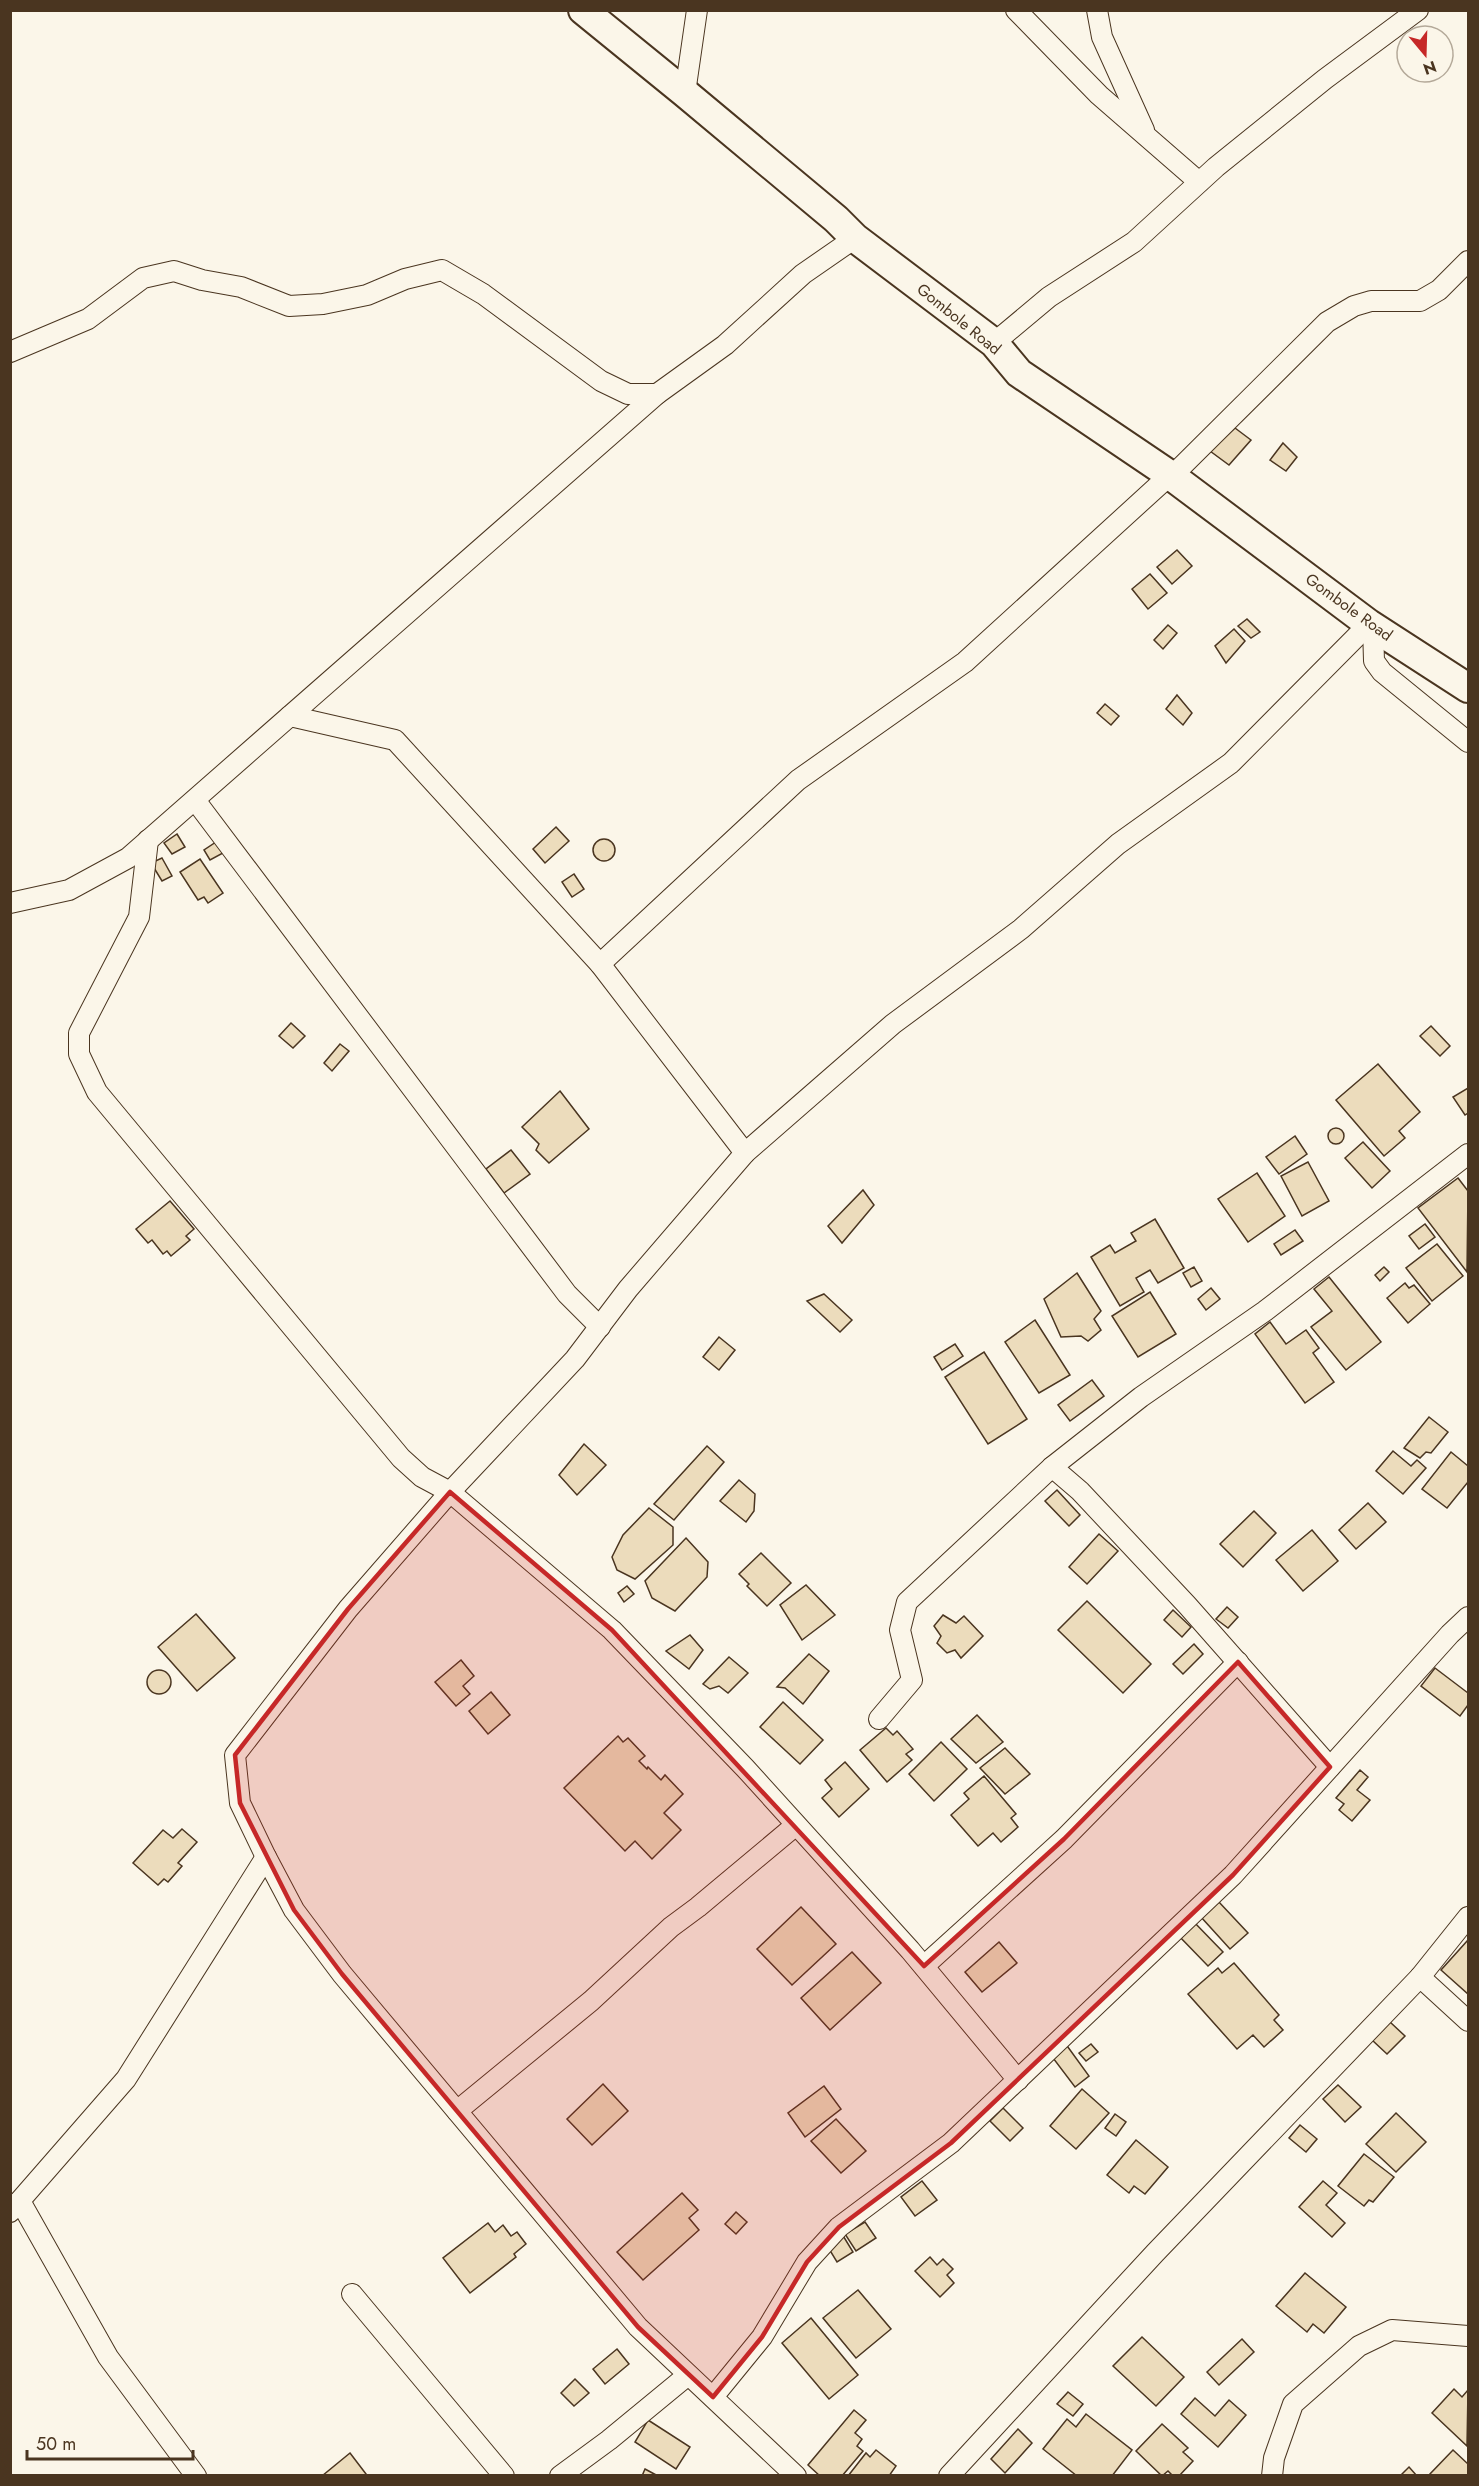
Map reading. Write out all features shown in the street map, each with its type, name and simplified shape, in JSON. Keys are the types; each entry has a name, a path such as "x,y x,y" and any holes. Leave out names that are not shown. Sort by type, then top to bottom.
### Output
{"street":[{"name":"Gombole Road","path":"583,10 836,219 855,238 994,344 1019,373 1171,476 1371,625 1468,688"},
{"path":"1016,10 1099,95 1199,182"},
{"path":"1097,10 1102,37 1147,137"},
{"path":"994,344 1048,297 1134,242 1199,182 1325,79 1418,10"},
{"path":"685,93 699,12"},
{"path":"10,903 69,890 128,858 657,394 725,345 803,274 855,238"},
{"path":"600,964 798,780 965,662 1171,476 1327,322 1354,306 1371,301 1420,302 1438,290 1468,261"},
{"path":"10,352 87,319 143,278 174,271 201,280 241,287 289,306 323,304 367,296 405,279 442,270 483,294 601,381 628,394 657,394"},
{"path":"1371,625 1374,661 1382,672 1468,742"},
{"path":"796,2475 638,2327 342,1974 294,1910 266,1857 240,1803 235,1755 348,1609 450,1492 575,1359 628,1289 745,1153 892,1023 1021,929 1118,844 1231,763 1371,625"},
{"path":"290,716 395,740 600,964 745,1153"},
{"path":"195,800 567,1294 600,1327"},
{"path":"148,840 139,917 79,1033 80,1054 97,1092 401,1458 422,1477 450,1492 612,1630 796,1825 924,1966 1018,2080"},
{"path":"879,1719 912,1680 900,1630 907,1602 1052,1467 1141,1397 1265,1311 1468,1154"},
{"path":"1052,1467 1080,1491 1238,1662 1330,1767"},
{"path":"713,2397 762,2337 807,2262 839,2227 951,2143 1233,1875 1450,1634 1468,1617"},
{"path":"924,1966 1064,1839 1238,1662"},
{"path":"457,2111 591,2001 671,1927 796,1825"},
{"path":"196,2475 108,2357 15,2207 126,2079 266,1857"},
{"path":"949,2475 1155,2253 1420,1977 1468,1917"},
{"path":"1420,1977 1468,2021"},
{"path":"352,2294 504,2475"},
{"path":"1272,2475 1274,2458 1293,2404 1359,2346 1392,2330 1468,2336"},
{"path":"560,2475 609,2440 688,2375"}],"highlighted area":[{"path":"450,1492 612,1630 924,1966 1064,1839 1238,1662 1330,1767 1233,1875 951,2143 839,2227 807,2262 762,2337 713,2397 638,2327 342,1974 294,1910 240,1803 235,1755 348,1609"}],"building":[{"path":"1235,428 1251,440 1229,465 1210,451"},
{"path":"1283,443 1297,457 1286,471 1270,460"},
{"path":"1177,550 1192,566 1172,584 1157,567"},
{"path":"1150,574 1167,593 1148,609 1132,589"},
{"path":"1247,619 1260,632 1251,638 1238,626"},
{"path":"1168,625 1177,633 1163,649 1154,640"},
{"path":"1234,629 1245,641 1226,663 1215,646"},
{"path":"1177,695 1192,713 1183,725 1166,709"},
{"path":"1105,704 1119,716 1111,725 1097,713"},
{"path":"556,827 569,841 545,863 533,849"},
{"path":"177,834 185,847 172,854 164,843"},
{"path":"604,839 612,842 615,850 612,858 604,861 596,858 593,850 596,842"},
{"path":"216,842 223,853 210,860 204,850"},
{"path":"162,858 172,876 162,881 151,863"},
{"path":"200,859 223,893 208,903 204,897 198,900 180,872"},
{"path":"574,874 584,889 572,897 562,882"},
{"path":"291,1023 305,1036 293,1048 279,1036"},
{"path":"1431,1026 1450,1046 1440,1056 1420,1036"},
{"path":"340,1044 349,1051 332,1071 324,1063"},
{"path":"1378,1064 1420,1112 1399,1131 1405,1138 1384,1156 1336,1100"},
{"path":"1468,1088 1468,1113 1465,1115 1453,1097"},
{"path":"560,1091 589,1129 549,1163 536,1150 539,1144 522,1127"},
{"path":"1333,1128 1339,1128 1344,1136 1342,1142 1333,1144 1328,1139 1328,1133"},
{"path":"1295,1136 1307,1154 1279,1174 1266,1157"},
{"path":"1363,1142 1390,1171 1372,1188 1345,1158"},
{"path":"511,1150 530,1174 504,1193 486,1169"},
{"path":"1308,1162 1329,1201 1302,1216 1281,1176"},
{"path":"1257,1173 1285,1216 1248,1242 1218,1199"},
{"path":"1458,1178 1468,1191 1467,1272 1418,1208"},
{"path":"863,1190 874,1205 842,1243 828,1226"},
{"path":"170,1201 194,1229 186,1236 190,1240 171,1256 167,1251 163,1254 152,1240 148,1243 136,1229"},
{"path":"1155,1219 1184,1268 1158,1283 1150,1270 1136,1278 1144,1292 1120,1306 1091,1257 1110,1245 1115,1253 1136,1241 1131,1233"},
{"path":"1425,1224 1435,1237 1419,1249 1409,1236"},
{"path":"1295,1230 1303,1241 1281,1255 1274,1244"},
{"path":"1437,1244 1463,1276 1432,1301 1406,1268"},
{"path":"1194,1267 1202,1281 1191,1287 1183,1273"},
{"path":"1384,1267 1389,1272 1380,1281 1375,1275"},
{"path":"1077,1273 1101,1311 1094,1319 1101,1330 1088,1341 1081,1336 1061,1337 1044,1299"},
{"path":"1329,1277 1381,1342 1346,1370 1311,1327 1332,1311 1314,1289"},
{"path":"1405,1283 1409,1288 1414,1285 1430,1304 1408,1323 1387,1298"},
{"path":"1211,1288 1220,1299 1206,1310 1198,1299"},
{"path":"1150,1292 1176,1334 1138,1357 1112,1316"},
{"path":"824,1294 852,1320 840,1332 807,1301"},
{"path":"1035,1320 1070,1375 1039,1393 1005,1342"},
{"path":"1270,1322 1286,1344 1306,1330 1319,1348 1313,1353 1334,1382 1305,1403 1255,1334"},
{"path":"719,1337 735,1350 719,1370 703,1357"},
{"path":"955,1344 963,1356 942,1370 934,1357"},
{"path":"984,1352 1027,1419 988,1444 945,1377"},
{"path":"1092,1380 1104,1396 1070,1421 1058,1405"},
{"path":"1429,1417 1448,1432 1431,1453 1426,1452 1420,1458 1404,1448"},
{"path":"584,1444 606,1465 577,1495 559,1475"},
{"path":"707,1446 724,1462 674,1520 654,1504"},
{"path":"1393,1451 1411,1466 1417,1460 1426,1468 1403,1494 1376,1471"},
{"path":"1451,1452 1468,1466 1468,1482 1447,1508 1422,1489"},
{"path":"739,1480 755,1494 754,1511 746,1522 720,1501"},
{"path":"1057,1490 1080,1515 1069,1526 1045,1501"},
{"path":"1368,1503 1386,1522 1356,1549 1339,1530"},
{"path":"649,1508 673,1527 673,1545 635,1579 617,1570 612,1557 623,1535"},
{"path":"1254,1511 1276,1533 1243,1567 1220,1544"},
{"path":"1312,1530 1338,1561 1303,1591 1276,1560"},
{"path":"1099,1534 1118,1551 1087,1584 1069,1567"},
{"path":"686,1538 708,1562 707,1577 675,1611 652,1598 645,1581"},
{"path":"761,1553 791,1583 767,1606 747,1586 749,1584 739,1574"},
{"path":"806,1585 835,1615 802,1640 780,1605"},
{"path":"627,1586 634,1594 624,1602 618,1593"},
{"path":"1087,1601 1151,1664 1123,1693 1058,1630"},
{"path":"1227,1607 1238,1617 1228,1628 1216,1619"},
{"path":"1173,1610 1191,1627 1182,1637 1164,1620"},
{"path":"196,1614 235,1658 197,1691 158,1647"},
{"path":"943,1615 956,1623 964,1616 983,1636 961,1658 955,1650 947,1653 937,1643 941,1636 934,1626"},
{"path":"690,1635 703,1650 689,1669 666,1651"},
{"path":"1194,1644 1203,1654 1183,1674 1173,1664"},
{"path":"809,1654 829,1671 803,1704 785,1688 777,1687"},
{"path":"729,1657 748,1673 728,1693 719,1686 710,1689 703,1684"},
{"path":"461,1660 474,1676 463,1686 470,1694 456,1706 435,1682"},
{"path":"1435,1668 1468,1693 1468,1705 1460,1716 1421,1686"},
{"path":"159,1670 168,1673 171,1682 168,1691 159,1694 150,1691 147,1682 150,1673"},
{"path":"491,1692 510,1715 488,1734 469,1711"},
{"path":"783,1702 823,1740 800,1764 760,1727"},
{"path":"977,1715 1003,1742 976,1763 951,1739"},
{"path":"886,1728 893,1735 897,1731 913,1749 906,1754 912,1760 887,1782 860,1750"},
{"path":"618,1736 623,1742 628,1738 645,1756 639,1761 647,1769 648,1767 661,1780 665,1775 683,1794 664,1813 681,1830 652,1859 635,1841 625,1851 564,1788"},
{"path":"941,1742 967,1769 934,1801 909,1774"},
{"path":"1005,1748 1030,1774 1005,1794 980,1768"},
{"path":"845,1762 869,1789 839,1817 822,1798 832,1789 825,1780"},
{"path":"1360,1770 1368,1777 1357,1790 1370,1800 1352,1821 1339,1810 1344,1804 1336,1798"},
{"path":"984,1776 1016,1814 1011,1818 1018,1827 1001,1842 993,1833 978,1846 951,1815 969,1799 964,1793"},
{"path":"182,1829 197,1842 178,1863 182,1866 168,1882 164,1879 158,1885 133,1863 163,1830 173,1838"},
{"path":"1218,1901 1248,1933 1230,1949 1201,1917"},
{"path":"801,1907 836,1944 792,1985 757,1949"},
{"path":"1193,1921 1223,1952 1208,1966 1178,1935"},
{"path":"1468,1940 1468,1994 1441,1970"},
{"path":"999,1942 1017,1963 982,1992 965,1972"},
{"path":"852,1952 881,1983 830,2030 801,1998"},
{"path":"1234,1963 1279,2015 1274,2020 1283,2030 1264,2047 1253,2035 1237,2049 1188,1994 1218,1968 1222,1973"},
{"path":"1390,2022 1405,2036 1387,2054 1372,2040"},
{"path":"1065,2043 1089,2076 1075,2087 1050,2054"},
{"path":"1091,2044 1098,2052 1086,2061 1079,2053"},
{"path":"603,2084 628,2111 592,2145 567,2119"},
{"path":"1338,2085 1361,2107 1345,2122 1323,2099"},
{"path":"824,2086 841,2109 805,2137 788,2113"},
{"path":"1082,2089 1109,2113 1076,2149 1050,2126"},
{"path":"1003,2108 1023,2128 1010,2141 990,2121"},
{"path":"1396,2113 1426,2142 1396,2172 1366,2144"},
{"path":"1115,2114 1126,2122 1116,2136 1105,2128"},
{"path":"836,2119 866,2151 841,2173 811,2141"},
{"path":"1300,2125 1317,2139 1306,2152 1289,2138"},
{"path":"1136,2140 1168,2167 1145,2194 1134,2186 1129,2193 1107,2175"},
{"path":"1364,2154 1394,2177 1373,2202 1369,2200 1364,2206 1338,2186"},
{"path":"922,2181 937,2200 915,2216 901,2197"},
{"path":"1323,2181 1337,2193 1326,2205 1345,2223 1332,2237 1299,2207"},
{"path":"682,2193 698,2210 689,2218 699,2230 643,2280 617,2252"},
{"path":"736,2212 747,2222 736,2234 725,2224"},
{"path":"865,2222 876,2238 856,2251 845,2234"},
{"path":"488,2223 495,2232 503,2225 511,2236 517,2232 526,2244 514,2254 516,2257 470,2293 443,2258"},
{"path":"842,2234 853,2252 837,2262 826,2244"},
{"path":"930,2257 937,2265 943,2259 953,2269 947,2275 954,2283 940,2297 915,2271"},
{"path":"1305,2273 1346,2307 1324,2333 1313,2324 1307,2332 1276,2306"},
{"path":"858,2290 891,2329 856,2358 823,2318"},
{"path":"811,2318 858,2375 829,2399 782,2343"},
{"path":"1142,2337 1184,2377 1156,2406 1113,2366"},
{"path":"1242,2339 1254,2352 1219,2385 1207,2372"},
{"path":"617,2349 629,2364 605,2384 593,2369"},
{"path":"575,2379 589,2393 574,2406 561,2393"},
{"path":"1454,2389 1462,2397 1468,2390 1467,2446 1432,2413"},
{"path":"1068,2392 1083,2404 1073,2416 1057,2404"},
{"path":"1195,2398 1215,2416 1229,2400 1246,2415 1218,2447 1181,2414"},
{"path":"854,2410 866,2420 855,2433 862,2439 857,2446 863,2451 842,2476 820,2476 808,2465"},
{"path":"1086,2414 1132,2450 1112,2476 1077,2476 1043,2449 1067,2419 1076,2427"},
{"path":"648,2420 690,2447 676,2469 635,2442"},
{"path":"1162,2424 1188,2448 1183,2452 1193,2461 1179,2476 1173,2476 1168,2471 1162,2476 1136,2451"},
{"path":"1018,2429 1032,2443 1005,2473 991,2459"},
{"path":"876,2450 896,2466 889,2476 848,2476 866,2453 870,2457"},
{"path":"1453,2450 1468,2464 1468,2476 1431,2476 1430,2474"},
{"path":"350,2453 366,2474 364,2476 322,2476"},
{"path":"1409,2467 1417,2476 1400,2476"},
{"path":"645,2469 658,2476 642,2476"}]}
